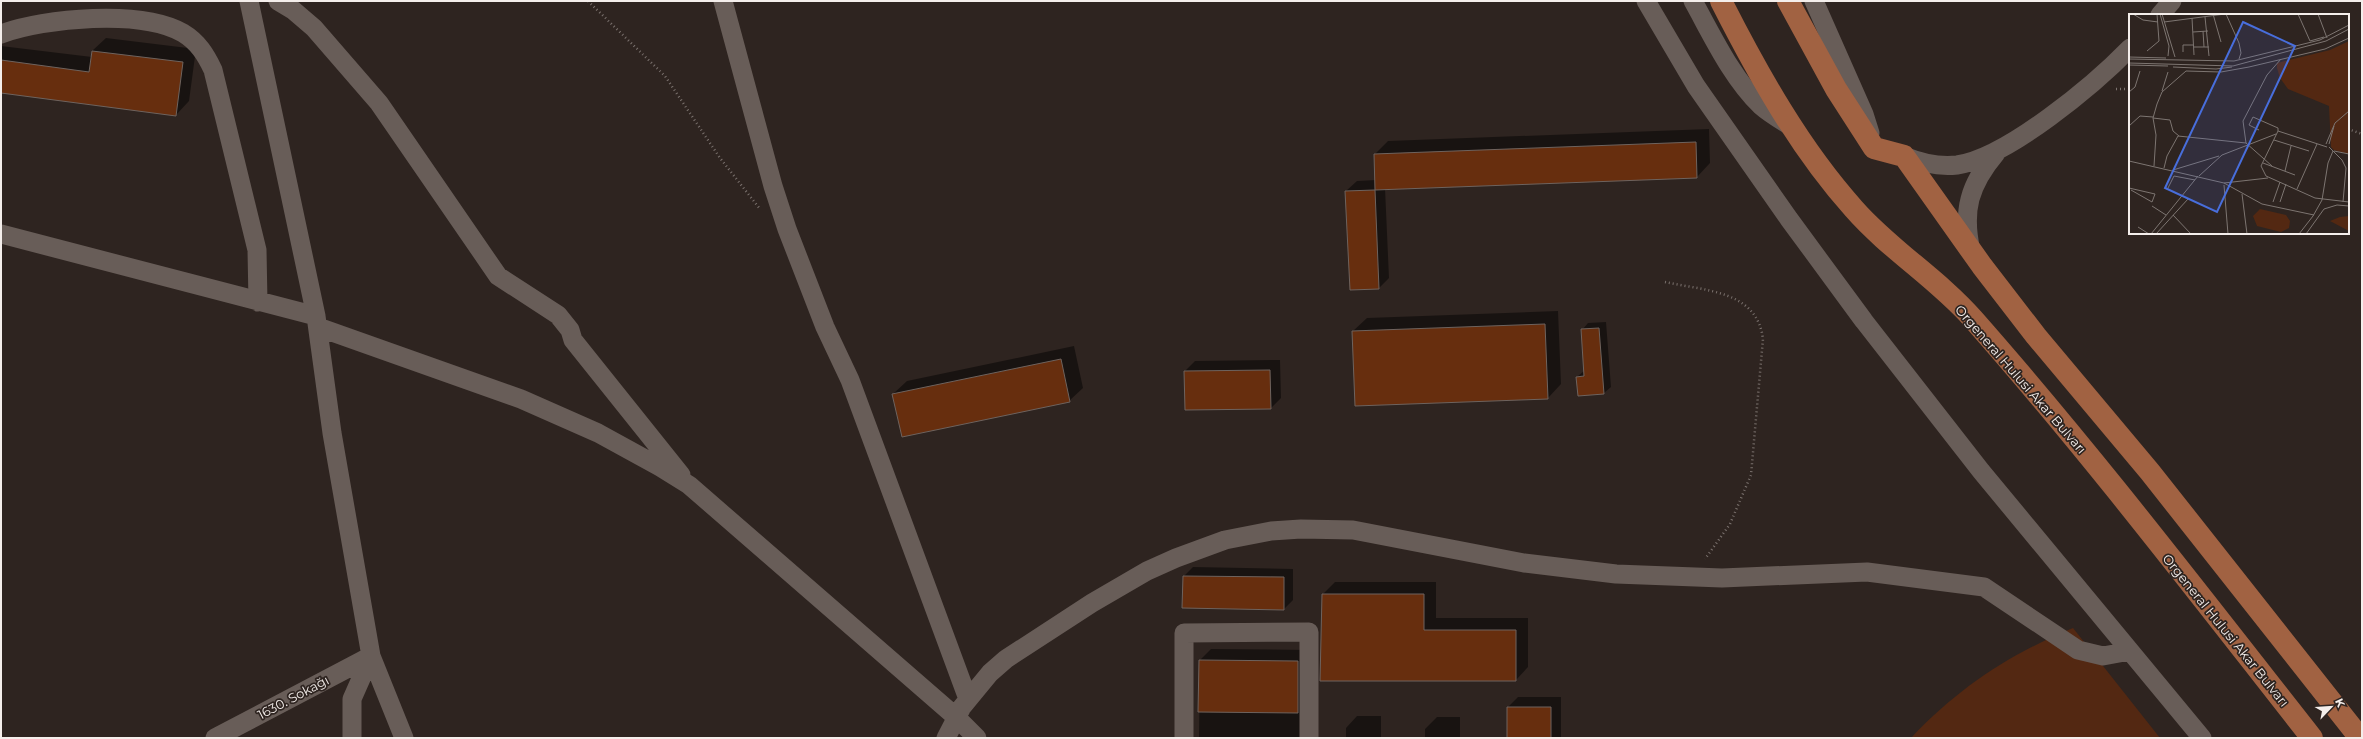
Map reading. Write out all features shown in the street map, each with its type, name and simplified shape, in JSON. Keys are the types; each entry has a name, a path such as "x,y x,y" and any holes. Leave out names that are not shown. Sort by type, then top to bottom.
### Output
{"main road":[{"name":"Orgeneral Hulusi Akar Bulvarı","path":"1721,1 1752,60 1795,130 1855,210 1971,317 2194,589 2312,738"},
{"path":"1788,1 1836,89 1874,148 1904,156 1971,251 2036,336 2150,472 2360,738"}],"street":[{"path":"249,1 317,322 347,526 371,656 404,738"},
{"path":"278,1 293,10 314,28 379,103 498,276 564,320 573,340 689,485 956,717 977,738"},
{"path":"723,1 773,186 787,229 825,327 850,380 968,699"},
{"path":"1646,1 1696,86 1859,315 1981,471 2202,738"},
{"path":"1693,1 1718,46 1743,85 1762,107 1795,130"},
{"path":"1814,1 1864,114 1874,148"},
{"path":"2161,14 2172,1"},
{"path":"1,34 38,24 67,20 121,20 171,28 192,40 201,48 213,70 257,250 258,302"},
{"path":"1904,156 1930,165 1957,165 1985,157 2067,104 2129,49"},
{"path":"1971,251 1967,220 1968,204 1977,180 1998,150"},
{"path":"1,234 258,302 317,322 560,415 629,450 689,485"},
{"path":"946,738 956,717 968,699 990,673 1006,659 1126,582 1168,561 1208,546 1242,536 1271,531 1300,529 1353,530 1557,568 1616,574 1692,577 1867,572 1984,587 2078,650 2103,656 2130,651"},
{"path":"1184,738 1184,633 1192,632 1309,632 1309,738"},
{"path":"352,738 352,699 371,656"},
{"name":"1630. Sokağı","path":"215,738 371,656"}],"path":[{"path":"588,1 666,76 720,158 763,214"},
{"path":"2349,129 2362,134"},
{"path":"1665,282 1734,297 1741,301 1754,313 1759,321 1763,339 1752,475 1730,524 1692,577"}],"shaded area":[{"path":"2073,628 2160,738 1911,738 1947,703 1986,674 2028,649"}],"building":[{"path":"92,51 183,62 176,116 1,93 1,60 89,72"},
{"path":"1696,142 1697,178 1375,190 1374,154"},
{"path":"1375,190 1379,289 1350,290 1345,191"},
{"path":"1545,324 1548,399 1355,406 1352,331"},
{"path":"1599,328 1604,394 1578,396 1576,377 1584,376 1581,329"},
{"path":"1061,359 1070,402 902,437 892,394"},
{"path":"1270,370 1271,409 1185,410 1184,371"},
{"path":"1183,576 1284,577 1284,610 1182,608"},
{"path":"1322,594 1424,594 1424,630 1516,630 1516,681 1320,681"},
{"path":"1199,660 1298,661 1298,713 1198,712"},
{"path":"1507,707 1551,707 1551,738 1507,738"}]}
